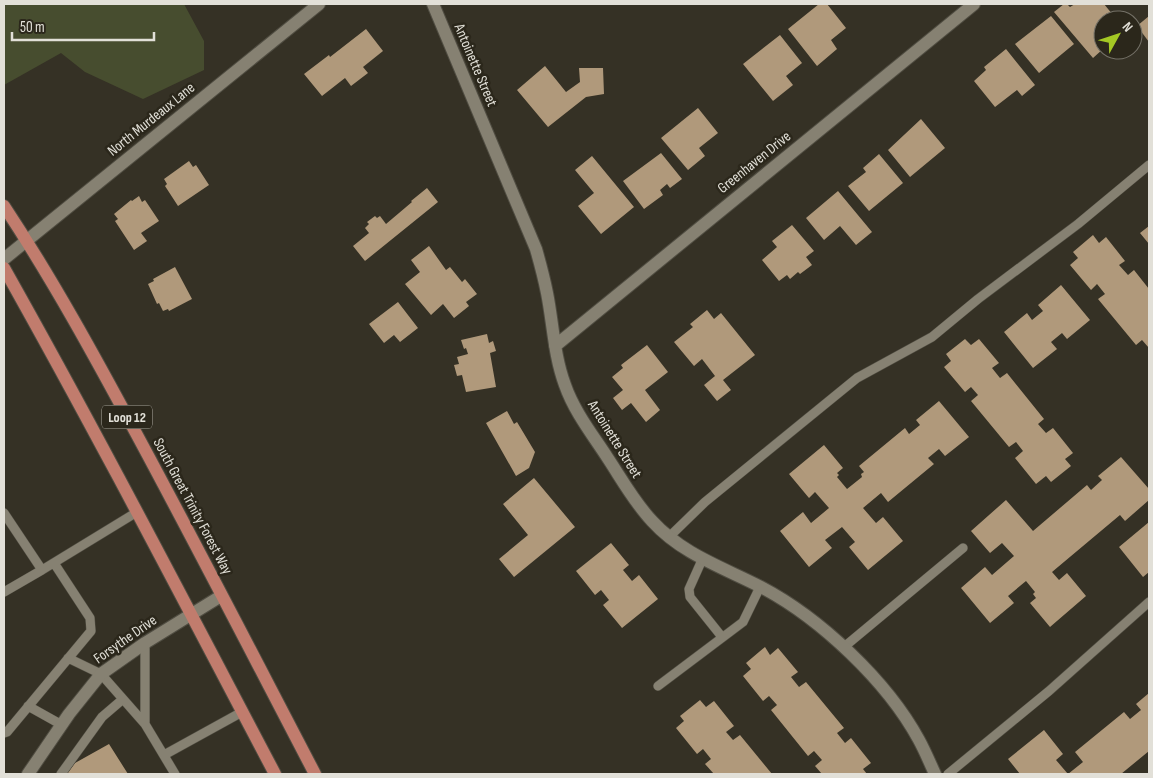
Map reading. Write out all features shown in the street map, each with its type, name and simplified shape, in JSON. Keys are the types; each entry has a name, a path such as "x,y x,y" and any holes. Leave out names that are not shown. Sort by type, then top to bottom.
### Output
{"main road":[{"name":"South Great Trinity Forest Way","path":"4,206 27,241 99,364 315,774"},
{"name":"Loop 12","path":"4,268 63,372 274,774"}],"street":[{"name":"North Murdeaux Lane","path":"4,259 319,4"},
{"name":"Antoinette Street","path":"433,4 536,249 547,291 555,346 565,385 581,418 636,501 652,522 669,537 702,560 760,587 789,604 813,620 844,647 889,697 918,739 935,774"},
{"name":"Greenhaven Drive","path":"555,346 974,4"},
{"name":"Forsythe Drive","path":"28,774 101,674 145,642 221,596"}],"lane":[{"path":"669,537 705,502 857,378 932,337 978,299 1078,224 1149,165"},
{"path":"4,592 137,512"},
{"path":"4,514 42,570"},
{"path":"844,647 962,548"},
{"path":"702,560 689,589 690,597 722,637"},
{"path":"4,733 7,732 90,631 90,618 54,562"},
{"path":"658,686 743,622 760,587"},
{"path":"948,774 1049,691 1149,602"},
{"path":"145,642 145,724"},
{"path":"68,658 101,674 145,724 175,774"},
{"path":"61,774 102,717 123,699"},
{"path":"28,706 62,725"},
{"path":"164,755 242,712"}],"green space":[{"path":"4,4 184,4 204,41 204,70 143,99 85,72 61,53 4,85"}],"building":[{"path":"819,4 827,4 846,28 831,40 837,49 817,66 788,29"},
{"path":"1064,4 1070,7 1075,4 1104,4 1109,10 1093,10 1093,58 1054,12"},
{"path":"1051,16 1074,44 1039,73 1015,44"},
{"path":"1149,16 1149,42 1143,34 1143,21"},
{"path":"366,29 383,51 363,67 368,73 351,86 345,78 322,96 304,74 329,55 330,57"},
{"path":"780,35 802,63 786,76 793,85 773,101 743,64"},
{"path":"1006,49 1035,85 1022,96 1017,90 995,107 974,81 986,70 984,67"},
{"path":"545,66 566,92 580,82 579,68 603,68 604,94 586,97 548,127 517,90"},
{"path":"698,108 718,133 699,148 705,156 688,170 661,138"},
{"path":"921,119 945,148 910,177 888,150"},
{"path":"661,153 682,179 670,188 667,184 660,190 663,195 644,209 623,181"},
{"path":"879,154 903,183 869,211 848,186 866,172 863,168"},
{"path":"592,156 634,207 601,234 578,206 594,193 575,170"},
{"path":"189,161 193,167 196,165 209,185 178,206 165,186 167,184 164,179"},
{"path":"427,188 438,202 365,261 353,246 369,233 365,228 369,224 367,222 375,216 377,218 380,216 386,224"},
{"path":"838,191 872,232 856,245 840,226 824,240 806,218"},
{"path":"139,196 142,202 145,200 159,221 141,233 147,241 134,250 115,221 118,219 114,214"},
{"path":"792,225 814,251 806,257 812,265 800,274 798,272 790,279 787,275 779,281 762,260 777,247 772,241"},
{"path":"1149,226 1149,244 1140,233"},
{"path":"1093,235 1099,243 1106,237 1125,261 1119,265 1128,275 1134,270 1149,289 1149,348 1142,340 1136,345 1098,299 1105,294 1097,284 1091,290 1070,265 1078,258 1073,252"},
{"path":"429,246 446,270 450,267 462,282 465,279 477,294 466,302 469,306 454,318 443,304 431,315 405,284 420,272 411,260"},
{"path":"175,267 192,299 169,311 168,309 163,311 159,303 157,304 148,284 154,281 153,279"},
{"path":"1061,285 1090,320 1067,339 1062,333 1051,342 1057,349 1033,368 1004,332 1027,313 1032,320 1043,311 1038,305"},
{"path":"398,302 418,328 400,342 394,335 384,343 369,324"},
{"path":"707,310 714,319 721,313 755,355 723,380 731,390 717,401 704,385 715,376 702,359 694,366 674,342 693,327 690,324"},
{"path":"487,334 489,343 493,341 496,351 490,353 496,387 466,392 462,375 457,376 454,365 459,364 457,357 468,354 461,340"},
{"path":"965,339 971,345 979,339 999,363 992,368 1000,378 1007,373 1044,419 1038,424 1046,433 1053,428 1073,453 1065,459 1071,466 1051,482 1046,476 1036,484 1015,458 1023,451 1016,442 1009,447 971,401 978,395 971,387 965,392 944,367 951,361 946,354"},
{"path":"647,345 668,372 645,390 660,410 646,422 631,403 622,410 613,398 623,390 612,377 623,368 621,365"},
{"path":"939,401 969,437 945,456 939,449 928,458 934,464 888,502 881,493 863,508 876,523 883,517 903,541 868,570 849,547 855,542 842,527 825,540 832,548 809,567 780,531 803,512 811,523 829,508 815,492 809,498 789,474 824,445 843,468 837,473 839,475 837,477 847,489 862,477 861,474 864,472 859,466 905,428 909,434 920,425 916,420"},
{"path":"507,411 514,424 517,422 535,452 529,468 516,476 486,423"},
{"path":"1121,457 1149,489 1149,500 1125,521 1120,515 1052,572 1059,580 1067,573 1086,596 1050,627 1030,603 1036,598 1033,594 1035,592 1026,581 1008,596 1014,603 990,623 961,588 985,567 992,575 1014,556 1002,543 990,553 971,531 1006,500 1033,531 1087,485 1091,490 1102,480 1098,476"},
{"path":"534,478 575,527 514,577 499,559 528,535 503,504"},
{"path":"1149,522 1149,572 1143,577 1119,547"},
{"path":"611,543 629,565 623,570 632,581 639,575 658,599 622,628 603,605 609,600 601,590 595,595 576,571"},
{"path":"765,647 770,655 778,648 798,672 791,677 799,687 806,682 844,728 837,733 845,743 851,738 871,763 863,769 867,774 822,774 815,766 822,760 814,751 808,756 771,710 777,705 769,696 763,701 743,676 751,669 746,663"},
{"path":"1149,693 1149,751 1121,774 1068,774 1083,762 1075,752 1124,712 1130,719 1141,710 1136,704"},
{"path":"700,700 706,707 714,701 734,726 726,732 733,740 740,735 772,774 714,774 705,764 711,759 703,749 697,754 676,728 684,721 680,716"},
{"path":"1044,730 1063,754 1056,760 1068,774 1020,774 1008,759"},
{"path":"109,744 128,774 67,774 75,763"}]}
